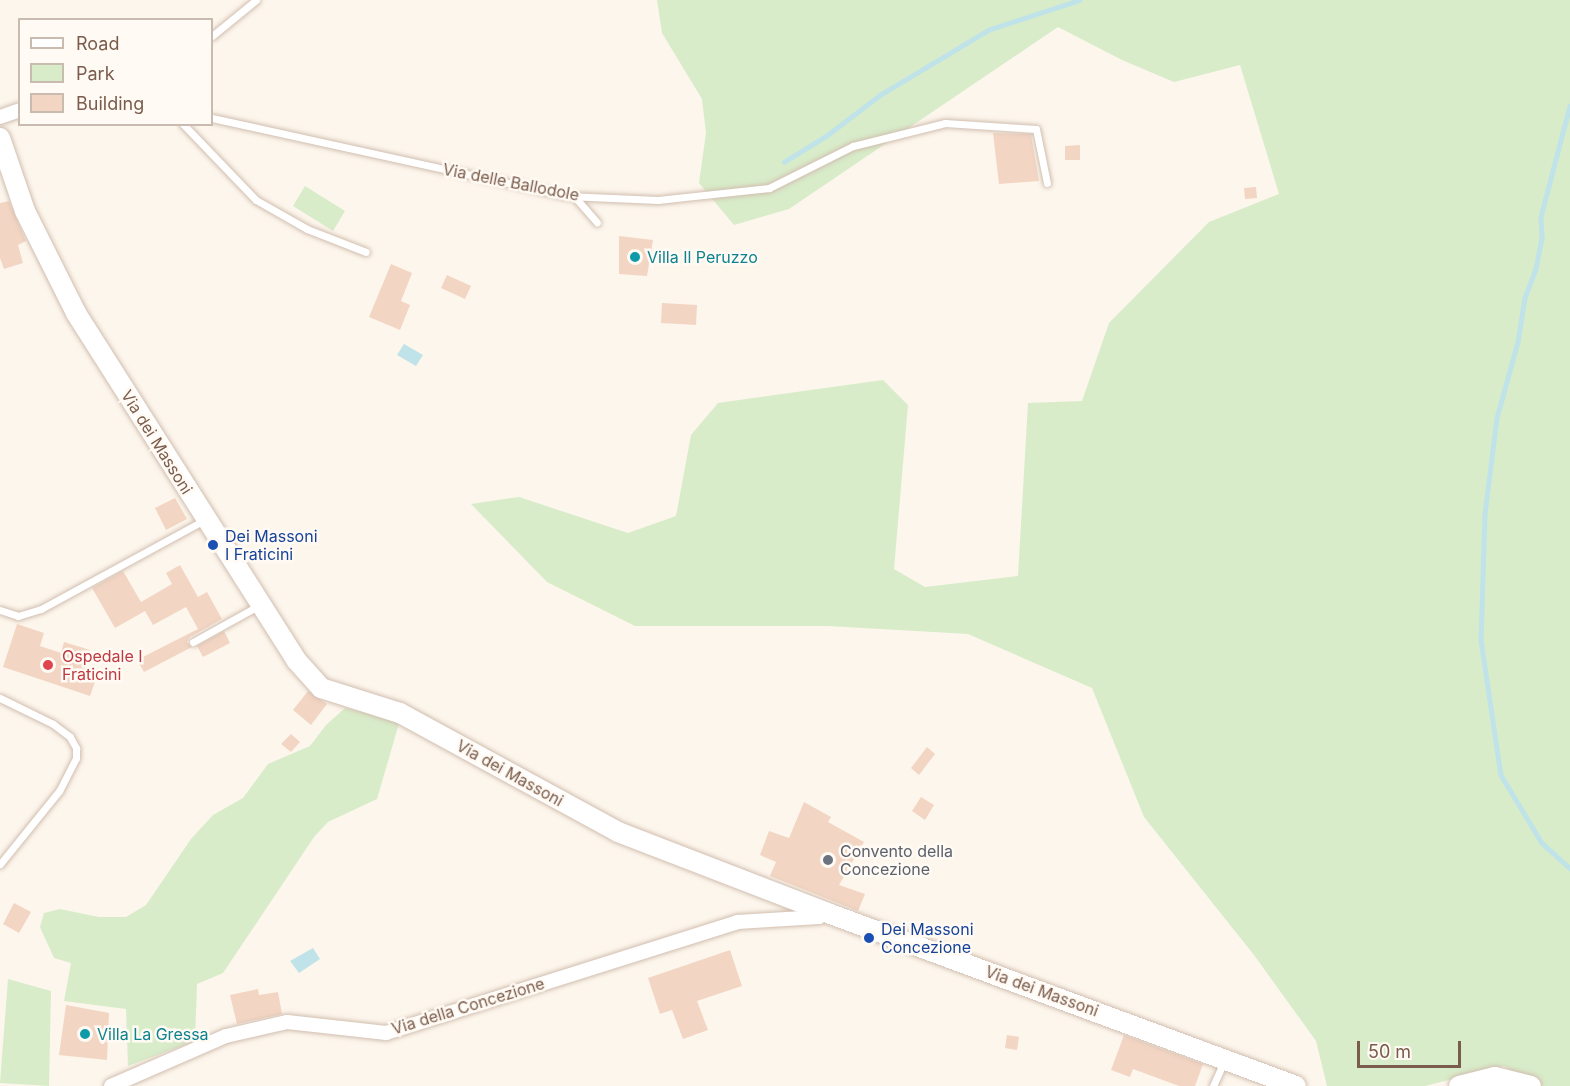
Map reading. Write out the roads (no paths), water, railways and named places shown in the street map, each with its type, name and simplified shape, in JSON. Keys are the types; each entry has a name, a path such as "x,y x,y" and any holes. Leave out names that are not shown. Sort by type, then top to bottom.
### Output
{"street":[{"path":"0,117 18,111"},
{"name":"Via dei Massoni","path":"0,138 25,211 76,313 296,660 321,688 400,713 618,832 825,912 1296,1086"},
{"name":"Via della Concezione","path":"111,1086 226,1036 287,1022 386,1033 737,922 819,917 825,912"},
{"path":"1459,1086 1495,1077 1531,1086"}],"lane":[{"path":"213,35 256,0"},
{"name":"Via delle Ballodole","path":"213,118 574,196 658,200 769,188 853,146 945,123 1036,129 1047,183"},
{"path":"185,126 256,200 307,229 366,252"},
{"path":"574,196 597,222"},
{"path":"0,610 18,616 41,609 206,519"},
{"path":"194,642 261,605"},
{"path":"0,698 53,724 70,737 76,748 76,758 59,791 0,864"},
{"path":"1214,1086 1224,1059"}],"water":[{"path":"404,344 423,355 416,366 397,355"},
{"path":"313,948 320,959 299,973 290,961"}],"waterway":[{"path":"784,162 826,136 880,95 988,30 1079,0"},
{"path":"1570,106 1541,217 1542,238 1536,269 1525,298 1518,342 1497,418 1485,515 1481,640 1501,775 1542,843 1570,868"}],"place":[{"name":"Villa Il Peruzzo","path":"635,257"},
{"name":"Dei Massoni I Fraticini","path":"213,545"},
{"name":"Ospedale I Fraticini","path":"48,665"},
{"name":"Convento della Concezione","path":"828,860"},
{"name":"Dei Massoni Concezione","path":"869,938"},
{"name":"Villa La Gressa","path":"85,1034"}]}
